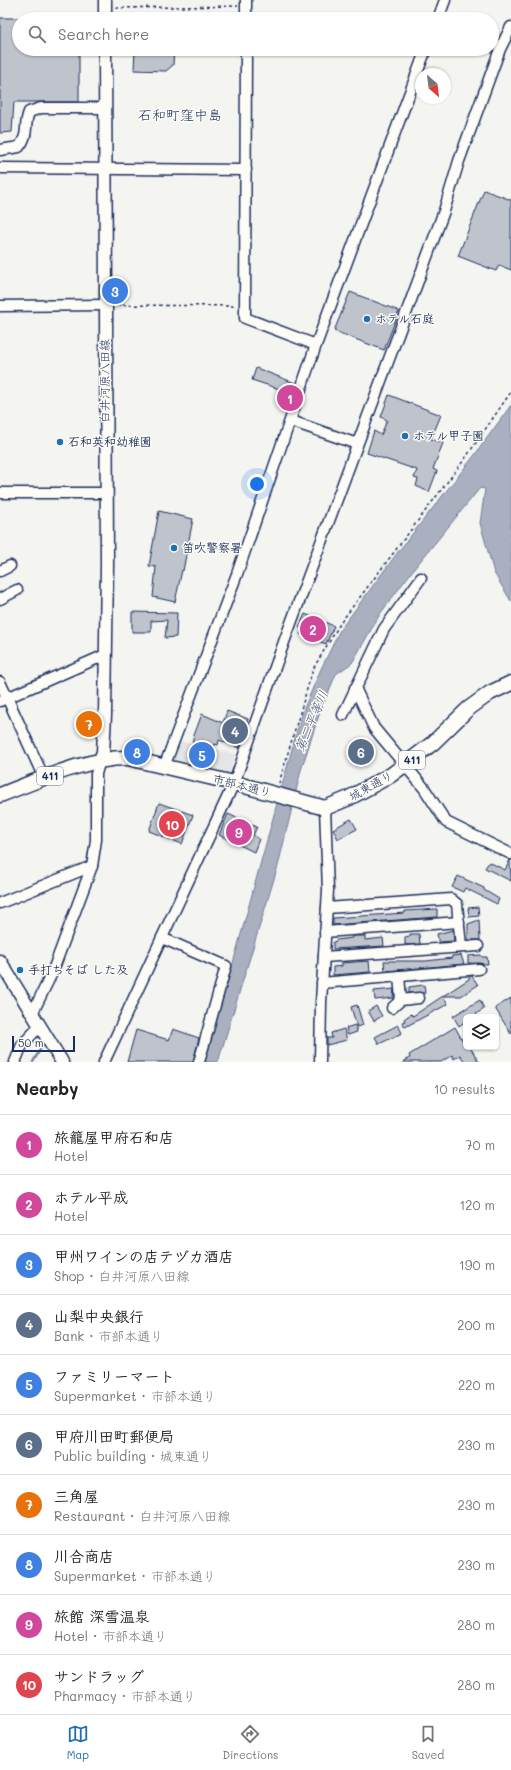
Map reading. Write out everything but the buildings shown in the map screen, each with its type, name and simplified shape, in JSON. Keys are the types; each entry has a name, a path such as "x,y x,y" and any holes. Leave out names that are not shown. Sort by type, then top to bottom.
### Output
{"highway":[{"name":"城東通り","path":"325,808 349,798 405,766 433,743 468,709 490,693 511,683"},
{"name":"市部本通り","path":"0,795 44,778 100,760 128,758 299,800 325,808"}],"main road":[{"name":"白井河原八田線","path":"100,760 103,752 105,715 107,564 105,493 105,56"},
{"path":"0,961 39,1027 62,1062"}],"street":[{"path":"441,12 445,0"},
{"path":"499,51 511,27"},
{"path":"246,56 245,318 316,345"},
{"path":"164,767 236,574 291,421 316,345 423,56"},
{"path":"104,1062 234,784 357,444 444,211 459,161 497,56"},
{"path":"0,150 19,147 26,139 26,118 29,112 41,108 105,108"},
{"path":"0,168 246,170"},
{"path":"0,306 105,305"},
{"path":"291,421 357,444"},
{"path":"0,493 105,493"},
{"path":"0,571 10,566"},
{"path":"343,715 384,629 421,578"},
{"path":"0,600 17,590"},
{"path":"4,700 105,655"},
{"path":"0,682 4,700 44,778"},
{"path":"355,688 374,728 424,788 446,822 511,854"},
{"path":"32,1014 52,972 92,866 96,840 96,774 100,760"},
{"path":"320,1062 322,983 328,890 325,808"},
{"path":"0,903 92,866"},
{"path":"327,908 451,900 457,904 461,947"},
{"path":"325,932 459,922"},
{"path":"162,938 226,966 198,1062"},
{"path":"324,957 478,946"},
{"path":"322,983 479,970"},
{"path":"399,976 401,1000"},
{"path":"392,1008 401,1000 419,998"},
{"path":"15,1062 22,1045 39,1027"}],"path":[{"path":"105,9 246,3"},
{"path":"105,305 245,306"},
{"path":"276,795 313,669 341,622 464,460 511,392"}],"shaded area":[{"path":"179,741 236,754 229,773 226,775 171,764"}],"water":[{"name":"第二平等川","path":"511,405 511,601 494,573 480,523 485,489 480,488 413,570 380,614 352,663 336,674 319,715 301,770 278,866 218,1062 203,1062 230,974 302,713 321,669 340,630 398,552 474,456"}],"waterway":[{"path":"33,1062 41,1048"}],"place":[{"name":"甲州ワインの店テヅカ酒店","path":"115,291"},
{"name":"ホテル石庭","path":"367,319"},
{"name":"旅籠屋甲府石和店","path":"290,398"},
{"name":"ホテル甲子園","path":"405,436"},
{"name":"石和英和幼稚園","path":"60,442"},
{"name":"笛吹警察署","path":"174,548"},
{"name":"ホテル平成","path":"313,629"},
{"name":"三角屋","path":"89,724"},
{"name":"山梨中央銀行","path":"235,731"},
{"name":"川合商店","path":"137,752"},
{"name":"甲府川田町郵便局","path":"361,752"},
{"name":"ファミリーマート","path":"202,755"},
{"name":"サンドラッグ","path":"172,824"},
{"name":"旅館 深雪温泉","path":"239,832"},
{"name":"手打ちそば した及","path":"20,970"}],"district":[{"name":"石和町窪中島","path":"180,115"}]}
